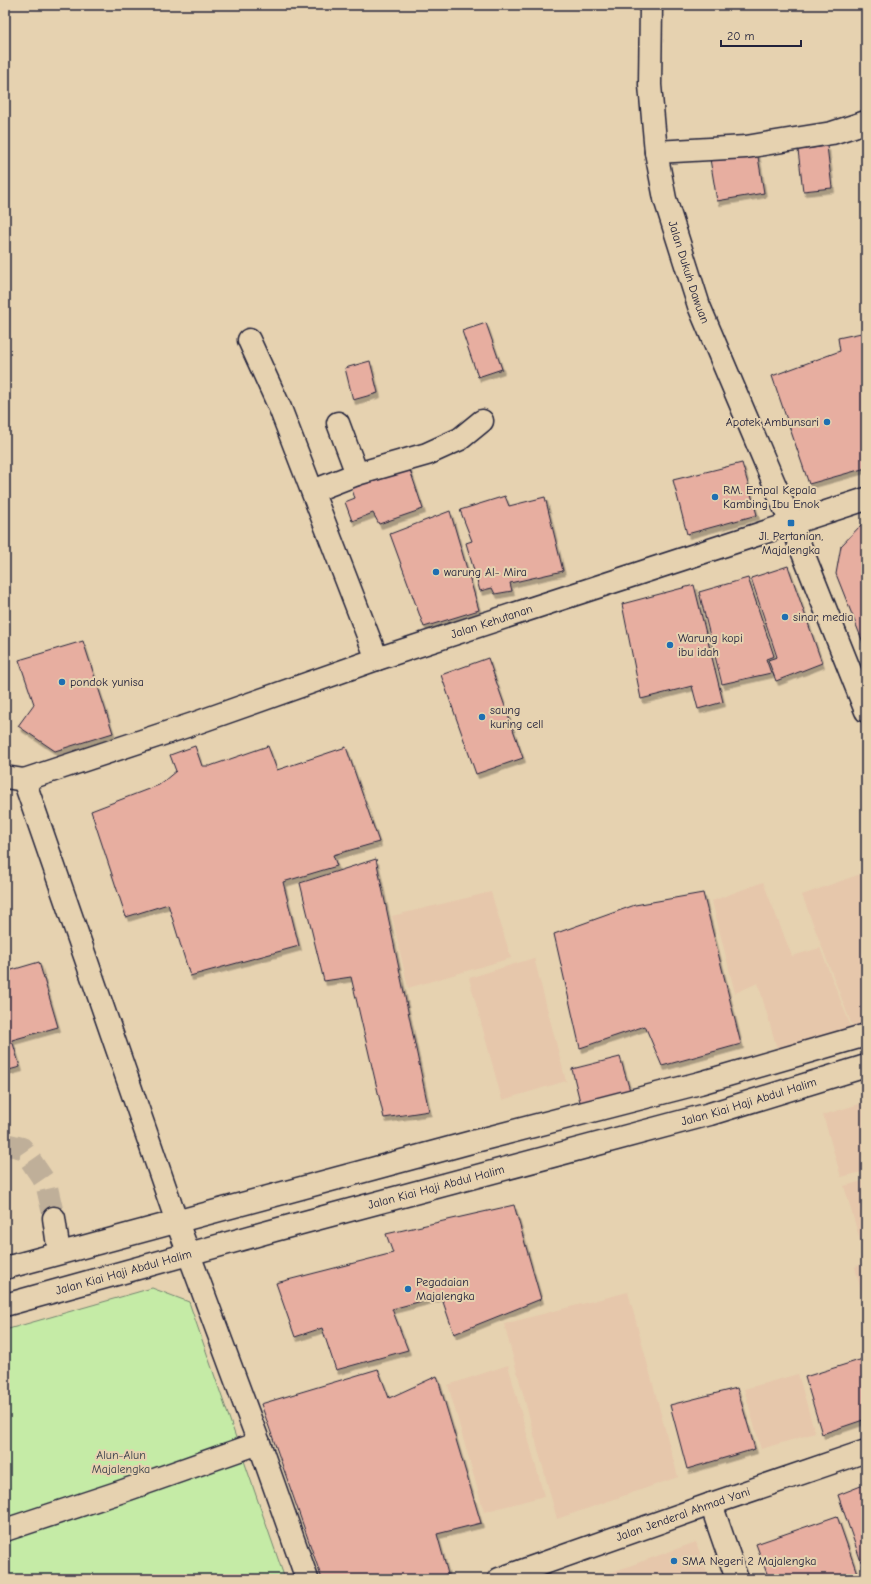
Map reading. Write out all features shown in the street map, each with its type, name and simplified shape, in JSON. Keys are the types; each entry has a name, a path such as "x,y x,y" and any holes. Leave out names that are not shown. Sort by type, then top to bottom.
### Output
{"street":[{"name":"Jalan Dukuh Dawuan","path":"651,5 650,85 656,152 665,199 699,306 791,523 866,711"},
{"path":"656,152 746,147 832,133 866,122"},
{"path":"249,340 280,408 377,658"},
{"path":"313,491 357,474 427,454 460,439 482,421"},
{"path":"338,423 357,474"},
{"name":"Jalan Kehutanan","path":"15,779 193,724 377,658 866,499"},
{"path":"15,779 259,1443 307,1579"},
{"path":"5,1268 468,1142 700,1083 866,1036"},
{"name":"Jalan Kiai Haji Abdul Halim","path":"5,1305 282,1228 710,1114 866,1066"},
{"path":"700,1083 710,1114"},
{"path":"54,1218 59,1254"},
{"path":"5,1530 123,1491 259,1443"},
{"name":"Jalan Jenderal Ahmad Yani","path":"499,1579 866,1451"},
{"path":"711,1504 737,1579"}],"shaded area":[{"path":"866,872 866,1027 854,1031 802,895"},
{"path":"763,882 792,956 820,948 851,1027 778,1052 758,983 735,993 712,901"},
{"path":"491,892 511,958 408,988 392,916"},
{"path":"534,958 566,1081 502,1100 469,978"},
{"path":"866,1102 866,1171 841,1177 823,1115"},
{"path":"866,1180 866,1249 863,1250 844,1186"},
{"path":"866,1263 866,1312 855,1267"},
{"path":"628,1292 678,1477 557,1519 504,1324"},
{"path":"508,1365 544,1496 484,1512 448,1385"},
{"path":"798,1374 815,1433 761,1449 744,1389"},
{"name":"SMA Negeri 2 Majalengka","path":"696,1542 709,1579 593,1579"}],"green space":[{"name":"Alun-Alun Majalengka","path":"152,1288 189,1302 285,1579 5,1579 5,1330"}],"building":[{"path":"827,146 832,188 803,191 798,150"},
{"path":"757,151 764,193 717,201 710,159"},
{"path":"486,323 502,369 478,377 462,331"},
{"name":"Apotek Ambunsari","path":"866,332 866,468 809,484 772,376 840,351 838,338"},
{"path":"370,361 378,393 353,400 345,368"},
{"name":"RM. Empal Kepala Kambing Ibu Enok","path":"742,463 757,515 687,534 673,480"},
{"path":"408,464 423,509 379,524 373,513 352,521 345,502 355,498 349,482"},
{"path":"505,496 509,506 545,497 563,571 510,583 512,591 495,594 492,588 480,591 466,543 472,541 460,510"},
{"name":"warung Al- Mira","path":"450,511 479,610 424,627 390,534"},
{"path":"866,522 866,650 836,574 841,546 862,524"},
{"name":"sinar media","path":"788,566 822,663 776,681 768,660 777,657 751,578"},
{"path":"748,578 774,656 766,659 771,673 722,684 699,592"},
{"name":"Warung kopi ibu idah","path":"694,585 723,702 698,709 692,686 641,699 622,604"},
{"name":"pondok yunisa","path":"83,641 113,733 55,751 18,726 34,704 19,660"},
{"name":"saung kuring cell","path":"488,658 523,758 476,774 441,675"},
{"path":"195,746 202,766 210,766 268,746 277,770 346,747 379,842 333,855 337,866 283,882 299,946 190,976 168,904 126,917 91,811 159,785 176,771 170,755"},
{"path":"376,859 429,1111 384,1118 351,977 324,981 300,883"},
{"path":"703,893 741,1044 662,1066 645,1026 580,1048 554,934 635,905"},
{"path":"39,962 58,1027 12,1040 20,1067 5,1071 5,972"},
{"path":"620,1057 631,1094 582,1110 572,1069"},
{"name":"Pegadaian Majalengka","path":"514,1205 541,1299 454,1334 441,1296 392,1309 408,1350 336,1370 322,1328 295,1337 276,1283 393,1253 386,1234"},
{"path":"866,1358 866,1419 822,1434 805,1377"},
{"path":"378,1369 389,1398 437,1376 481,1523 437,1534 448,1574 429,1579 322,1579 261,1404"},
{"path":"737,1388 755,1449 687,1469 670,1405"},
{"path":"866,1484 866,1576 838,1495"},
{"path":"837,1516 859,1579 769,1579 756,1544"}],"tunnel":[{"path":"5,1144 22,1148 46,1183 54,1218"}],"place":[{"name":"Apotek Ambunsari","path":"827,422"},
{"name":"RM. Empal Kepala Kambing Ibu Enok","path":"715,497"},
{"name":"Jl. Pertanian, Majalengka","path":"791,523"},
{"name":"warung Al- Mira","path":"436,572"},
{"name":"sinar media","path":"785,617"},
{"name":"Warung kopi ibu idah","path":"670,645"},
{"name":"pondok yunisa","path":"62,682"},
{"name":"saung kuring cell","path":"482,717"},
{"name":"Pegadaian Majalengka","path":"408,1289"},
{"name":"SMA Negeri 2 Majalengka","path":"674,1561"}]}
